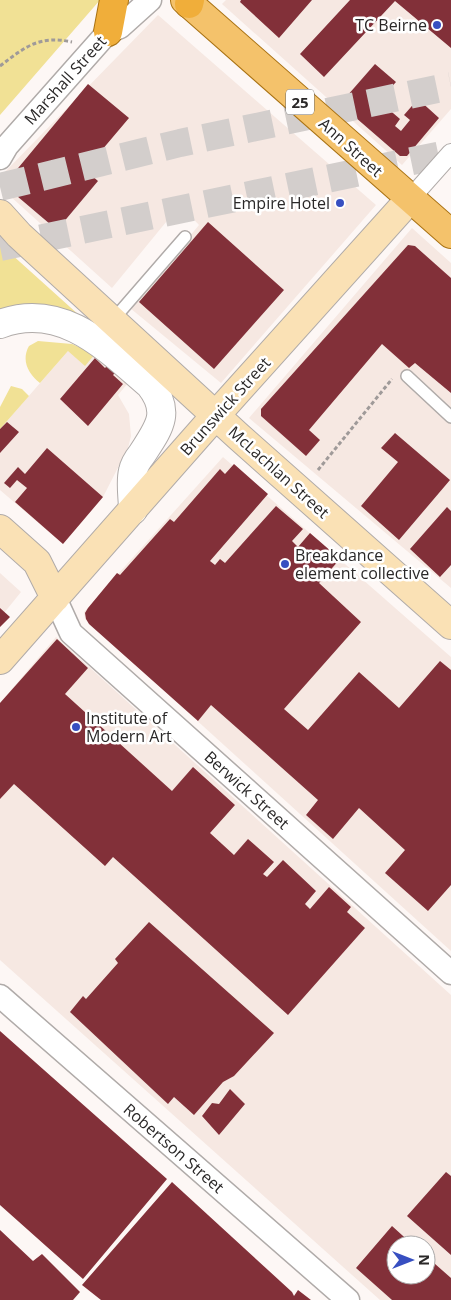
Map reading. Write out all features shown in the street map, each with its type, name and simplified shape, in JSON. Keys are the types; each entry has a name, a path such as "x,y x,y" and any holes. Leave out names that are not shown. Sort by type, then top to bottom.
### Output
{"highway":[{"path":"108,32 114,0"}],"main road":[{"name":"Ann Street","path":"189,1 451,234"},
{"name":"Brunswick Street","path":"0,660 410,199"},
{"name":"McLachlan Street","path":"0,214 19,235 216,416 451,625"},
{"path":"0,529 37,562 55,598"}],"street":[{"name":"Marshall Street","path":"2,151 108,32 120,27 150,0"},
{"name":"Brunswick Street","path":"410,199 451,153"},
{"path":"0,324 23,318 32,318 59,322 76,328 104,345 150,385 156,393 160,402 161,421 158,430 133,470 133,510"},
{"name":"Berwick Street","path":"55,598 71,633 451,973"},
{"name":"Robertson Street","path":"0,996 348,1300"}],"lane":[{"path":"112,321 185,237"},
{"path":"407,376 451,417"}],"path":[{"path":"0,66 25,47 36,42 48,40 72,42"},
{"path":"318,470 399,370 407,376"}],"shaded area":[{"path":"0,0 100,0 0,115"},
{"path":"226,0 451,0 451,109 402,165 222,4"},
{"path":"158,15 376,205 221,383 130,308 199,225 180,205 112,288 0,187 0,177"},
{"path":"412,228 451,263 451,588 249,418"},
{"path":"0,244 80,316 80,318 0,312"},
{"path":"38,341 72,344 95,354 85,366 68,351 40,383 29,371 26,361 29,346"},
{"path":"68,351 95,354 128,383 118,395 129,414 131,436 128,448 103,497 63,544 0,490 0,429"},
{"path":"11,386 22,389 29,396 0,429 0,407"},
{"path":"223,457 451,657 451,951 85,619 84,612"},
{"path":"0,573 21,592 0,618"},
{"path":"56,637 451,995 451,1300 380,1300 0,960 0,703"}],"building":[{"path":"241,0 312,0 279,38 240,2"},
{"path":"350,0 451,0 451,48 395,1 324,77 300,54"},
{"path":"375,64 396,82 379,101 400,119 395,126 401,131 410,120 404,115 418,99 439,118 407,156 400,156 340,104"},
{"path":"88,84 129,118 85,170 98,181 57,230 4,185"},
{"path":"208,222 284,290 214,369 139,302"},
{"path":"408,245 415,246 451,278 451,393 415,363 409,368 382,344 309,430 320,440 306,456 261,416 261,409"},
{"path":"95,358 105,368 109,364 117,371 113,375 123,384 88,426 60,399"},
{"path":"7,422 19,432 0,453 0,429"},
{"path":"395,433 450,480 399,540 361,506 398,462 381,448"},
{"path":"47,448 103,497 63,544 15,502 27,488 17,480 10,488 4,483 18,467 25,474"},
{"path":"234,464 268,494 210,561 215,565 220,559 225,563 276,506 303,529 292,541 298,547 310,533 340,559 319,583 361,622 284,709 308,730 359,672 399,708 440,661 451,670 451,885 428,911 385,873 405,850 359,808 333,839 306,815 318,800 211,705 198,721 89,624 86,619 85,613 88,608 117,573 120,575 170,519 174,522 220,469 225,474"},
{"path":"447,507 451,511 451,565 440,577 410,549"},
{"path":"0,608 10,617 0,627"},
{"path":"57,639 88,668 65,694 172,791 193,767 235,805 210,833 234,855 248,839 274,862 263,874 267,877 283,860 316,891 305,904 310,909 329,887 351,907 347,912 365,928 288,1015 113,857 105,866 14,784 0,799 0,703"},
{"path":"149,922 274,1033 234,1076 223,1082 194,1115 174,1097 168,1104 70,1012 83,996 86,999 118,963 115,959"},
{"path":"0,1031 167,1179 83,1279 0,1205"},
{"path":"230,1089 245,1104 219,1135 202,1116 212,1103 219,1104"},
{"path":"446,1172 451,1176 451,1255 436,1242 436,1235 428,1235 407,1216"},
{"path":"172,1182 292,1292 294,1296 298,1290 311,1300 101,1300 82,1285"},
{"path":"392,1226 402,1235 386,1235 386,1285 436,1285 436,1265 451,1278 451,1300 392,1300 356,1268"},
{"path":"0,1230 33,1261 42,1254 80,1292 73,1300 0,1300"}],"tunnel":[{"path":"0,187 180,143 451,86"},
{"path":"0,247 451,153"}],"place":[{"name":"TC Beirne","path":"437,25"},
{"name":"Empire Hotel","path":"340,203"},
{"name":"Breakdance element collective","path":"285,564"},
{"name":"Institute of Modern Art","path":"76,727"}]}
